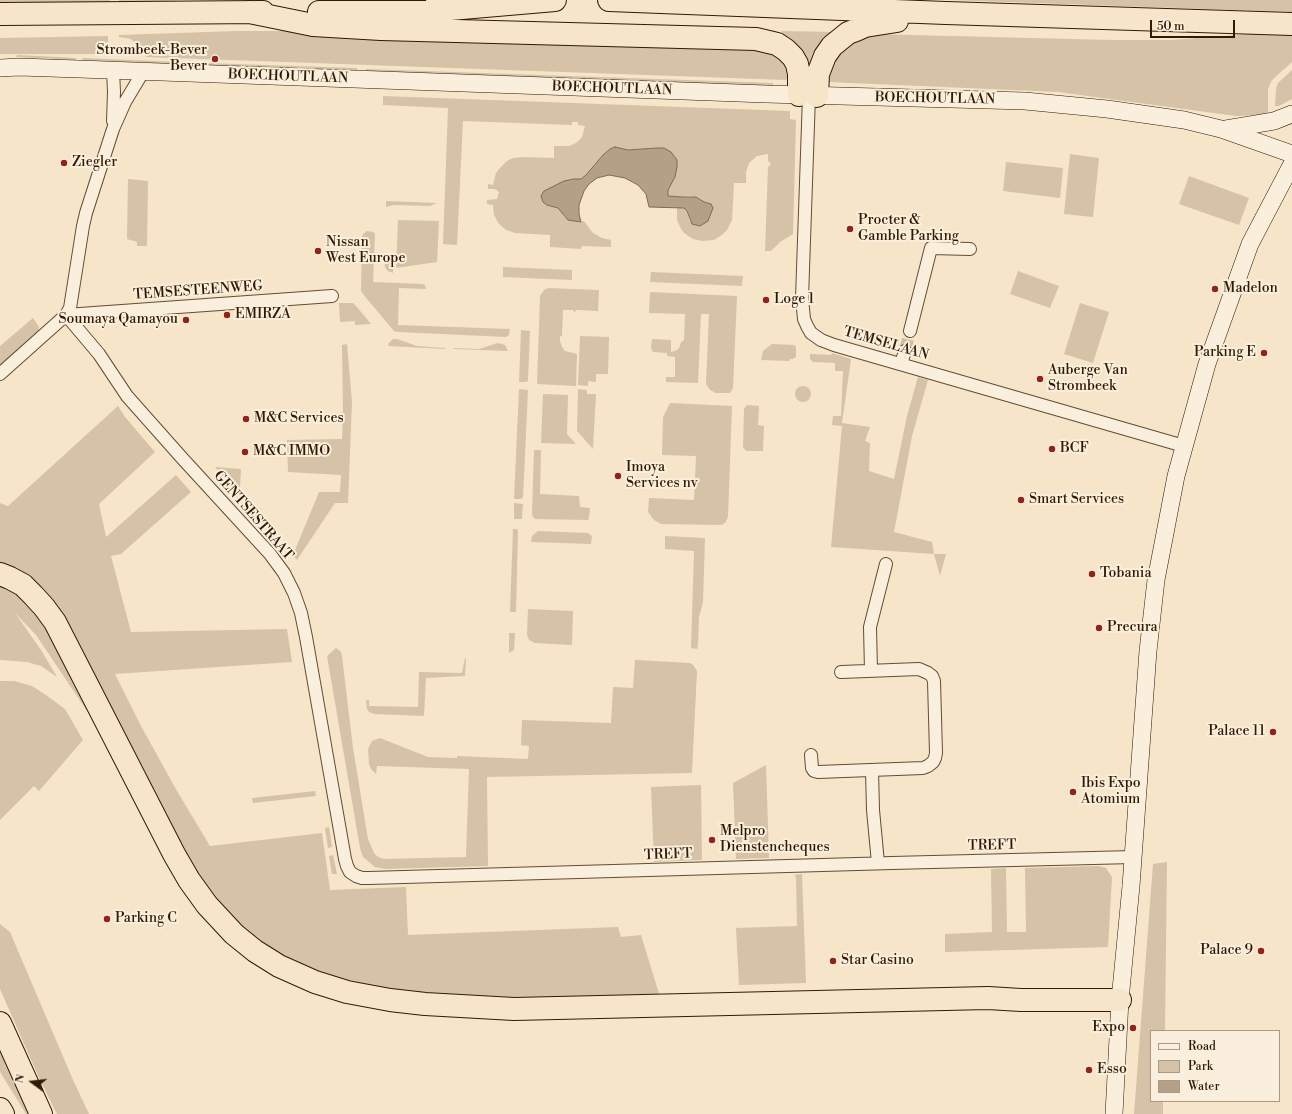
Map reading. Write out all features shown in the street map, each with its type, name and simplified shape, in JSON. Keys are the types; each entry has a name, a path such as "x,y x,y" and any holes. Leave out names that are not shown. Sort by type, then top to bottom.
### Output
{"highway":[{"path":"0,14 427,11 555,0"},
{"path":"609,0 946,14 1292,24"},
{"path":"249,12 313,25 373,29 761,40 777,44 786,50 793,58 797,64 799,74 808,96"},
{"path":"808,96 825,56 832,46 848,33 865,26 879,23 946,14"},
{"path":"0,574 23,585 44,607 55,622 174,854 189,880 207,905 234,934 255,951 279,966 315,982 347,992 390,1000 514,1009 988,998 1021,1000 1120,1000"},
{"path":"0,1022 40,1114"},
{"path":"0,1109 3,1114"}],"main road":[{"name":"BOECHOUTLAAN","path":"0,68 19,67 113,70 808,96 985,100 1060,104 1147,114 1184,120 1221,129 1292,154"},
{"name":"BOECHOUTLAAN","path":"1221,129 1274,121 1292,114"},
{"path":"1114,1114 1120,1000 1133,857 1141,734 1156,580 1176,476 1209,357 1248,250 1292,164"}],"street":[{"path":"113,70 113,128"},
{"path":"0,374 66,315 70,308 83,226 113,128 125,102 143,72"},
{"name":"TEMSELAAN","path":"808,96 802,298 807,326 811,333 828,343 1184,446"},
{"path":"910,331 931,248 970,249"},
{"name":"TEMSESTEENWEG","path":"66,315 332,296"},
{"name":"GENTSESTRAAT","path":"66,315 99,354 127,396 270,554 284,574 294,593 301,614 306,637 345,859 350,872"},
{"path":"901,364 905,351"},
{"path":"871,671 870,628 886,564"},
{"path":"812,755 812,768 816,772 923,768 933,762 936,753 934,681 932,676 924,670 919,669 841,672"},
{"path":"872,770 873,810 878,863"},
{"name":"TREFT","path":"350,872 362,878 369,878 1133,857"}],"green space":[{"path":"0,0 110,0 110,5 0,6"},
{"path":"119,0 163,0 204,2 119,4"},
{"path":"947,0 1292,0 1292,12"},
{"path":"237,31 313,31 758,47 782,55 789,74 786,80 146,57 143,48 135,45 131,39 119,37 119,35"},
{"path":"782,31 836,32 811,81 780,37"},
{"path":"871,34 1113,40 1172,40 1250,34 1292,35 1292,62 1272,80 1268,89 1268,113 1236,116 1058,92 828,82 828,67 840,48"},
{"path":"108,36 108,47 113,54 0,54 0,38"},
{"path":"17,55 76,58 76,60 16,57"},
{"path":"83,58 204,63 203,65 82,60"},
{"path":"206,63 357,68 357,70 243,67 206,65"},
{"path":"366,69 773,83 773,86 366,71"},
{"path":"1292,70 1292,99 1279,106 1275,106 1276,88 1278,83"},
{"path":"383,96 790,111 790,119 796,120 793,234 780,242 771,251 765,251 768,167 771,164 768,161 768,154 757,156 749,163 746,172 746,183 734,183 732,220 727,230 714,240 703,241 693,239 684,233 677,220 677,207 686,209 690,222 709,203 704,203 698,198 691,196 668,196 668,190 675,177 664,148 628,150 621,148 610,149 586,175 581,179 574,179 545,204 558,208 565,217 578,222 584,221 593,233 602,238 611,240 611,247 582,246 581,249 550,247 550,235 515,233 506,230 499,224 494,215 493,205 487,204 487,200 497,199 499,192 495,189 488,189 488,184 493,185 496,173 507,161 513,158 554,158 554,146 569,146 576,143 582,137 585,126 578,125 578,122 572,122 572,125 463,121 457,245 443,244 448,108 383,105"},
{"path":"1070,154 1099,158 1093,217 1064,214"},
{"path":"1006,162 1063,168 1060,198 1003,191"},
{"path":"1189,176 1249,198 1239,225 1179,204"},
{"path":"128,179 148,181 147,246 137,246 137,242 127,239"},
{"path":"386,201 437,203 430,206 394,205 386,207"},
{"path":"398,220 439,221 437,262 396,268"},
{"path":"367,231 375,234 373,282 425,285 426,289 399,288 398,325 510,329 509,335 506,337 394,331 361,291 362,237"},
{"path":"384,257 393,258 393,273 388,271 385,267"},
{"path":"503,267 572,270 572,280 503,277"},
{"path":"1018,271 1059,286 1050,308 1010,294"},
{"path":"651,272 743,276 742,286 650,282"},
{"path":"548,288 599,290 598,311 576,310 575,312 573,310 563,310 562,336 560,336 560,341 565,351 577,354 576,386 537,384 540,296 544,290"},
{"path":"650,292 737,296 733,388 730,393 716,393 710,390 706,384 709,314 701,314 698,383 666,382 666,377 675,377 675,357 667,356 667,353 653,352 651,348 652,339 671,340 671,352 678,349 681,342 684,340 685,314 649,313"},
{"path":"339,303 353,303 371,324 355,325 355,321 340,322"},
{"path":"1080,303 1109,312 1093,363 1064,354"},
{"path":"33,318 39,327 39,330 0,367 0,346"},
{"path":"521,330 530,331 528,381 526,382 519,382"},
{"path":"580,336 609,337 608,374 596,374 596,382 588,381 588,386 578,385"},
{"path":"393,339 417,346 445,349 388,346"},
{"path":"498,343 505,345 508,351 454,349 479,349"},
{"path":"347,344 352,402 348,503 335,503 297,560 293,555 319,492 340,492 341,475 288,472 287,440 342,439 342,345"},
{"path":"772,344 794,345 796,347 796,357 790,359 789,361 761,360 763,351"},
{"path":"832,353 851,359 842,423 870,427 865,441 870,443 869,471 894,479 907,416 918,377 928,380 912,436 894,532 932,542 934,554 831,547 842,426 832,425 833,416 841,416 843,371 835,371 835,363 813,362 810,359 810,354 831,355"},
{"path":"803,386 810,391 811,394 806,401 803,402 796,397 795,394 800,387"},
{"path":"519,389 528,390 523,498 514,499"},
{"path":"578,389 587,390 587,394 596,394 593,449 577,431"},
{"path":"543,394 568,395 567,434 576,444 541,443"},
{"path":"670,403 732,406 728,517 725,523 721,525 661,524 654,520 648,512 649,498 694,500 696,456 662,455 663,417"},
{"path":"747,405 759,406 758,425 764,426 763,451 747,451 743,448 744,409"},
{"path":"118,406 125,417 155,452 99,504 106,537 176,475 191,492 121,554 111,556 131,632 287,629 292,662 115,674 141,726 210,846 322,833 330,890 406,887 408,935 618,927 621,937 641,935 661,1000 415,996 322,977 250,938 203,887 67,628 0,567 0,503 8,506"},
{"path":"534,450 541,450 540,494 579,496 580,507 590,508 588,520 535,519 533,517"},
{"path":"215,467 241,469 240,488 233,488"},
{"path":"514,503 523,504 522,519 514,519"},
{"path":"513,529 517,529 518,531 516,612 510,612"},
{"path":"538,531 588,533 592,536 591,544 531,542 532,536"},
{"path":"665,536 705,538 703,602 699,617 697,649 691,648 694,551 665,549"},
{"path":"934,554 946,554 940,576"},
{"path":"0,584 23,598 36,610 78,686 87,711 36,635 15,613 41,650 57,677 41,666 27,662 0,660"},
{"path":"528,609 573,611 572,645 535,643 529,640 527,635"},
{"path":"509,633 515,633 514,650 509,653"},
{"path":"336,648 341,652 342,656 353,748 368,839 374,853 378,857 384,859 466,857 469,769 377,766 376,774 371,769 369,764 368,749 372,741 380,738 428,757 457,758 457,756 528,759 529,746 521,745 522,720 611,723 613,687 633,688 635,660 690,663 697,671 692,773 487,777 488,866 385,869 375,867 363,857 360,848 327,656"},
{"path":"465,658 465,676 426,678 424,716 374,714 369,712 367,709 366,700 369,700 369,706 418,707 419,672 462,673"},
{"path":"0,681 14,681 32,686 46,695 65,709 83,740 39,791 34,786 0,820"},
{"path":"766,765 769,858 736,859 733,783"},
{"path":"701,785 702,860 654,862 651,787"},
{"path":"315,791 316,796 253,803 252,798"},
{"path":"329,827 332,847 328,848 325,828"},
{"path":"333,855 337,874 332,874 329,856"},
{"path":"1167,862 1165,1030 1150,1030 1150,1102 1163,1102 1163,1114 1134,1114 1153,864"},
{"path":"1099,866 1106,868 1112,877 1108,947 945,952 945,934 992,932 991,869 1006,868 1007,932 1026,932 1025,868"},
{"path":"802,874 806,983 739,985 736,928 797,926 796,877 794,875"},
{"path":"0,924 10,932 89,1114 57,1114 40,1080 0,989"},
{"path":"0,1039 33,1114 26,1114 0,1072"}],"water":[{"path":"615,147 628,150 664,148 671,152 677,160 677,167 675,177 668,190 668,196 696,197 711,204 713,208 708,221 700,226 692,224 687,211 684,208 649,207 646,194 638,185 625,178 609,175 597,178 589,184 584,191 579,205 581,222 568,220 558,208 547,205 543,202 541,196 544,191 564,181 581,179 603,155"}],"tunnel":[{"path":"905,351 910,331"}],"place":[{"name":"Strombeek-Bever Bever","path":"215,59"},
{"name":"Ziegler","path":"64,163"},
{"name":"Procter & Gamble Parking","path":"850,229"},
{"name":"Nissan West Europe","path":"318,251"},
{"name":"Madelon","path":"1215,289"},
{"name":"Loge 1","path":"766,300"},
{"name":"EMIRZA","path":"227,315"},
{"name":"Soumaya Qamayou","path":"186,320"},
{"name":"Parking E","path":"1264,353"},
{"name":"Auberge Van Strombeek","path":"1040,379"},
{"name":"M&C Services","path":"246,419"},
{"name":"BCF","path":"1052,449"},
{"name":"M&C IMMO","path":"245,452"},
{"name":"Imoya Services nv","path":"618,476"},
{"name":"Smart Services","path":"1021,500"},
{"name":"Tobania","path":"1092,574"},
{"name":"Precura","path":"1099,628"},
{"name":"Palace 11","path":"1273,732"},
{"name":"Ibis Expo Atomium","path":"1073,792"},
{"name":"Melpro Dienstencheques","path":"712,840"},
{"name":"Parking C","path":"107,919"},
{"name":"Palace 9","path":"1261,951"},
{"name":"Star Casino","path":"833,961"},
{"name":"Expo","path":"1133,1028"},
{"name":"Esso","path":"1089,1070"}]}
